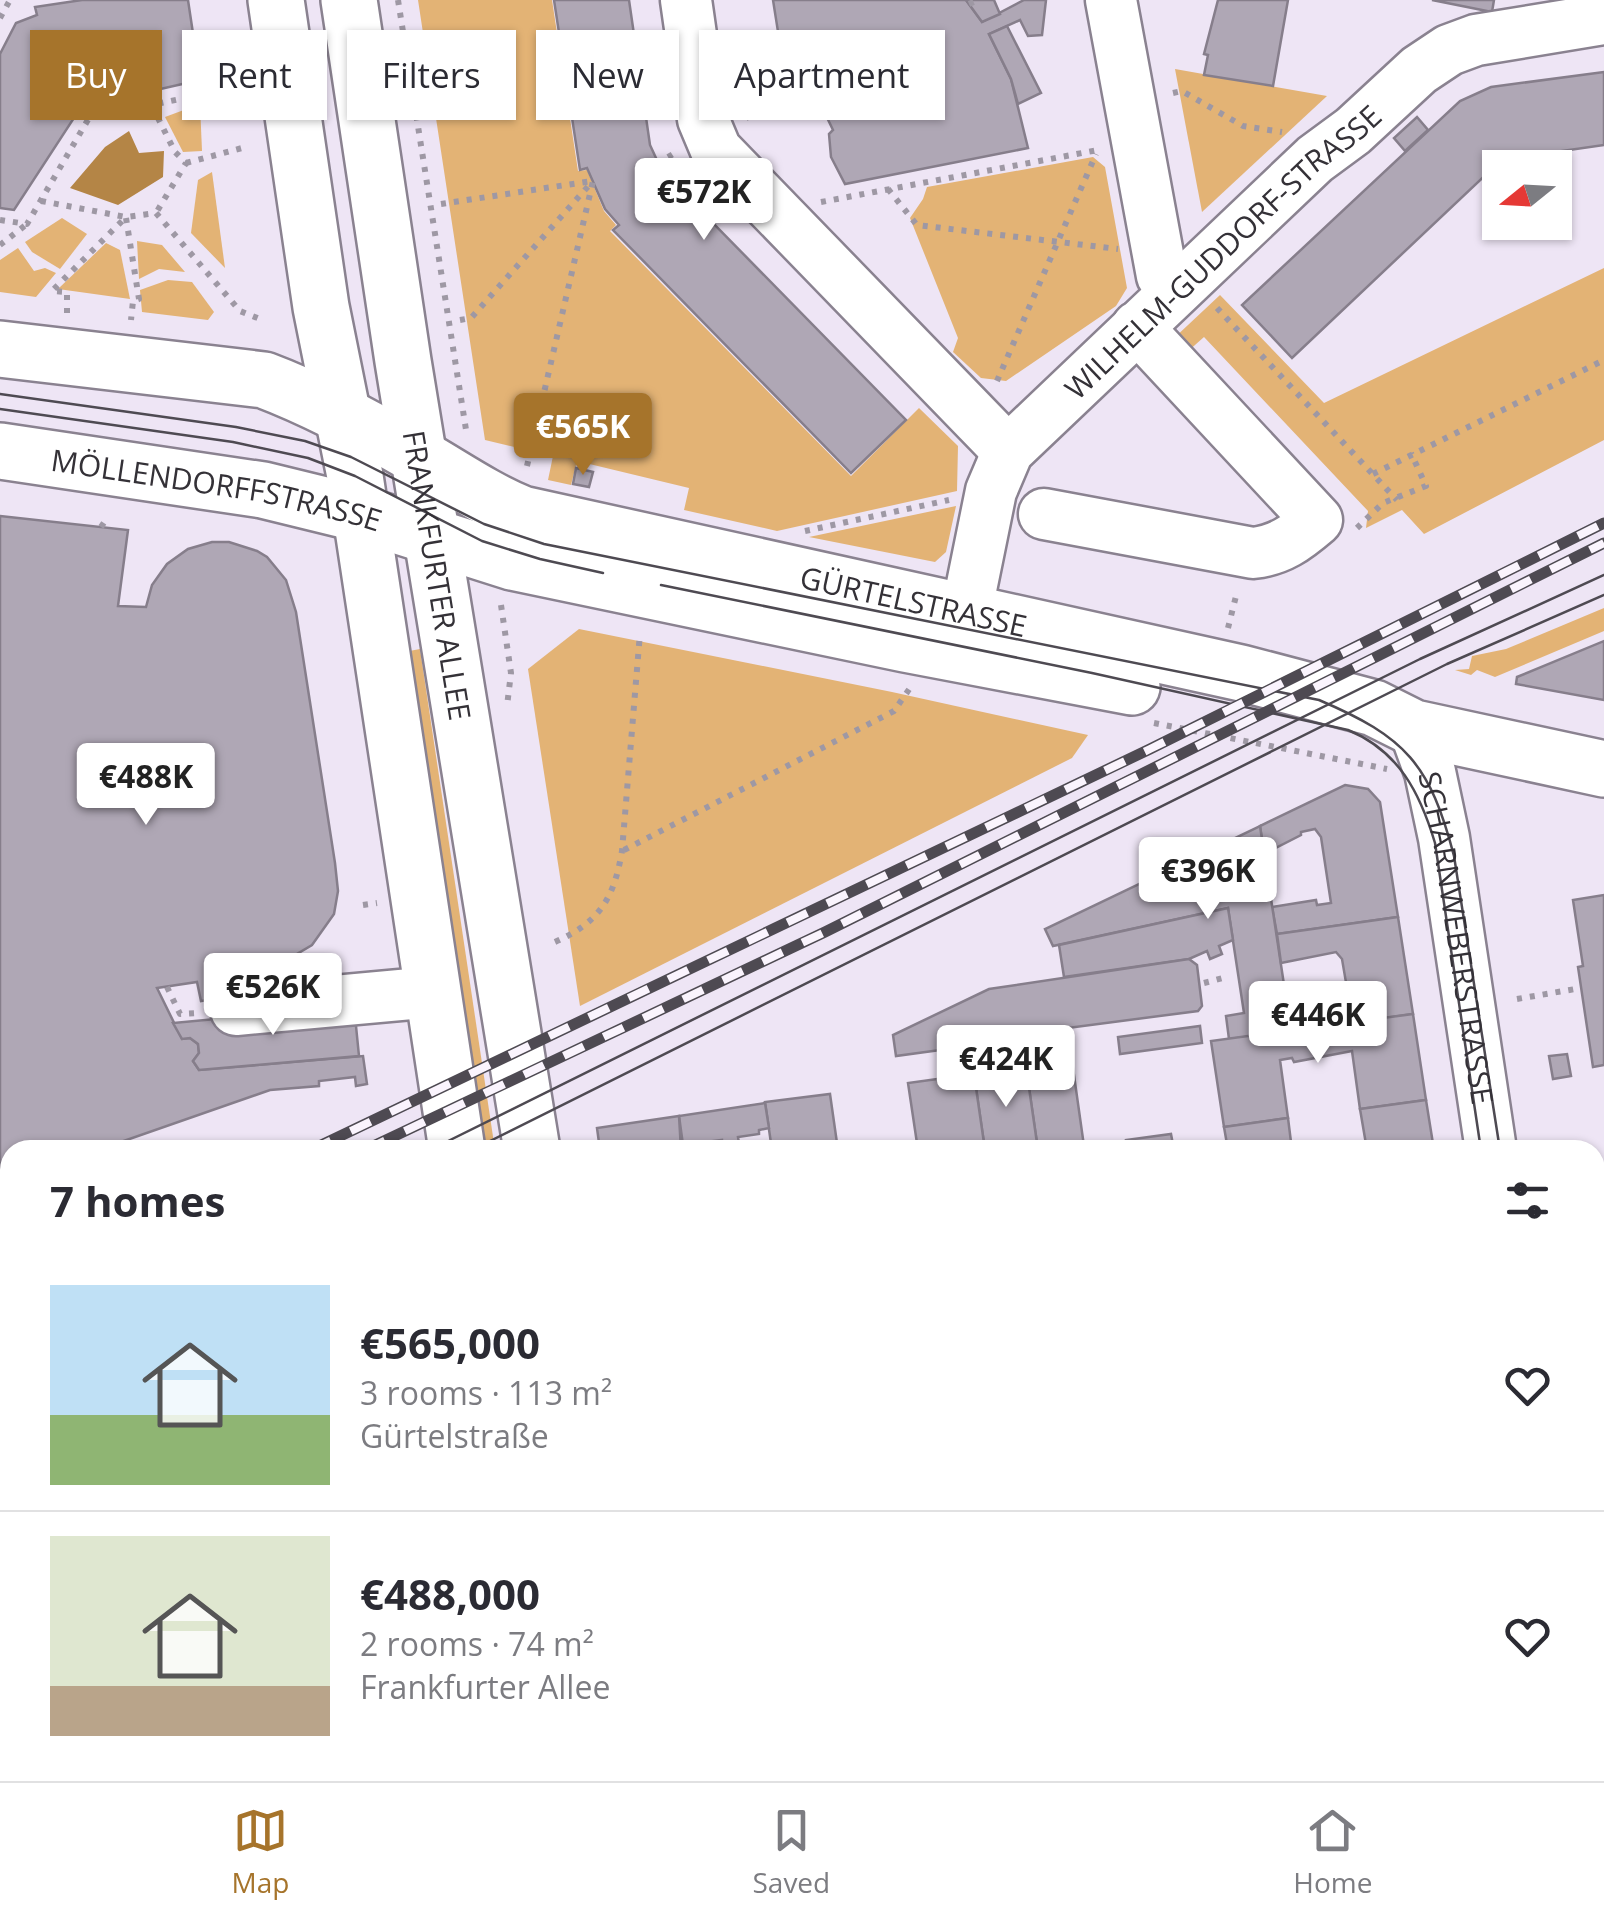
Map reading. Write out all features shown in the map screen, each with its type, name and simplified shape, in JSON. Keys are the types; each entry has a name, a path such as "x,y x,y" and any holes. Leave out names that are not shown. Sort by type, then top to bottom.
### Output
{"main road":[{"path":"276,0 321,307 361,514 456,1140"},
{"name":"FRANKFURTER ALLEE","path":"348,0 444,454 432,536 530,1140"},
{"path":"0,349 264,380 344,418 444,454"},
{"name":"MÖLLENDORFFSTRASSE","path":"0,451 254,488 432,536"},
{"name":"GÜRTELSTRASSE","path":"444,454 477,493 522,514 1241,672 1374,708 1414,728 1604,769"},
{"name":"GÜRTELSTRASSE","path":"432,536 534,567 905,644 1193,698 1346,734 1414,728"}],"street":[{"path":"686,0 703,119 716,150 1008,451"},
{"path":"1112,0 1160,271 1181,284"},
{"name":"WILHELM-GUDDORF-STRASSE","path":"966,614 992,492 1008,451 1181,284 1315,160 1419,70 1449,50 1492,36 1604,19"},
{"path":"1044,514 1253,553 1274,550 1317,520 1137,327"},
{"name":"SCHARNWEBERSTRASSE","path":"1414,728 1430,772 1440,819 1489,1140"},
{"path":"236,1010 434,992"}],"path":[{"path":"0,18 10,0"},
{"path":"398,0 444,454"},
{"path":"969,4 978,0"},
{"path":"1173,93 1182,92 1243,126 1290,133 1315,160"},
{"path":"0,245 27,224 87,120"},
{"path":"159,120 174,152 186,163"},
{"path":"730,126 742,120"},
{"path":"156,213 186,163 242,148"},
{"path":"811,204 1107,148"},
{"path":"996,382 1098,150"},
{"path":"441,204 593,181"},
{"path":"460,320 471,318 593,181"},
{"path":"527,466 593,181"},
{"path":"888,189 917,225 1126,250"},
{"path":"40,201 126,216 156,213"},
{"path":"156,213 240,311 260,320"},
{"path":"67,313 67,292 52,291 126,216"},
{"path":"126,216 139,299 133,301 131,320"},
{"path":"0,220 27,224"},
{"path":"1181,284 1397,500"},
{"path":"1373,474 1604,360"},
{"path":"1372,513 1383,503 1426,486 1411,453"},
{"path":"798,532 966,497"},
{"path":"101,527 107,518"},
{"path":"1229,624 1232,613"},
{"path":"555,942 582,927 606,904 617,883 640,633"},
{"path":"622,851 894,711 908,696 910,687"},
{"path":"1204,983 1226,978"},
{"path":"1518,999 1581,988"}],"shaded area":[{"path":"418,0 552,0 557,30 536,30 536,120 570,120 578,171 587,170 604,211 616,225 610,231 851,476 919,408 958,446 957,491 777,531 684,510 689,488 577,461 571,485 548,480 553,456 485,440 436,120 516,120 516,30 423,30"},
{"path":"1175,69 1327,96 1202,212"},
{"path":"182,111 182,120 201,120 202,151 183,152 165,117"},
{"path":"129,131 139,153 164,151 163,177 118,205 70,188 105,147"},
{"path":"1093,157 1105,167 1127,288 1116,306 1006,381 981,378 953,352 958,338 910,218 927,187"},
{"path":"212,172 225,268 191,233 198,180"},
{"path":"62,218 87,234 60,269 32,252 25,242"},
{"path":"137,241 162,245 185,272 159,269 139,279"},
{"path":"106,243 120,250 130,299 58,289"},
{"path":"18,248 34,271 45,268 56,273 36,297 0,292 0,260"},
{"path":"1604,268 1604,440 1424,534 1402,510 1366,528 1368,511 1204,337 1186,353 1172,340 1220,295 1324,403"},
{"path":"168,280 192,282 214,312 208,320 142,312 140,290"},
{"path":"956,506 946,552 935,562 809,537"},
{"path":"1604,608 1604,631 1495,677 1477,670 1471,675 1455,670 1469,669 1472,656 1506,649"},
{"path":"579,629 1088,735 1072,758 580,1006 528,669"},
{"path":"420,649 494,1140 477,1140 404,652"}],"building":[{"path":"82,0 188,0 192,30 182,30 182,84 162,89 162,30 30,30 30,120 73,120 14,210 0,208 0,54 16,23 37,15 35,7"},
{"path":"554,0 629,0 633,30 559,30"},
{"path":"773,0 966,0 982,22 1024,0 1046,0 1042,35 1028,36 1020,20 989,34 1011,79 1028,148 845,184 831,157 829,134 833,130 828,120 945,120 945,30 778,30"},
{"path":"966,0 994,0 1000,14 982,22"},
{"path":"1218,0 1288,0 1273,86 1204,75 1208,55 1204,54"},
{"path":"1432,0 1494,0 1492,12"},
{"path":"1007,26 1041,93 1018,104 1011,79 989,34"},
{"path":"1604,72 1604,145 1569,150 1482,150 1482,178 1292,358 1242,305 1460,101 1491,87"},
{"path":"1417,117 1428,130 1405,151 1394,138"},
{"path":"572,120 646,120 650,145 662,171 906,420 851,473 613,230 619,225 605,209 587,168 580,170"},
{"path":"576,468 593,472 589,487 573,484"},
{"path":"0,516 128,530 118,606 146,607 152,585 167,564 188,549 229,542 257,551 286,580 296,612 335,863 338,891 334,914 312,945 290,958 253,963 228,956 233,996 201,1001 197,982 157,988 182,1039 190,1038 198,1044 199,1053 193,1061 199,1070 363,1056 367,1084 356,1086 355,1077 319,1081 319,1086 270,1090 127,1140 0,1140"},
{"path":"1604,641 1604,700 1516,684 1517,677"},
{"path":"1345,785 1368,789 1380,802 1398,917 1277,934 1272,907 1316,900 1317,905 1331,903 1321,837 1315,829 1301,832 1264,854 1260,826"},
{"path":"1260,826 1291,1031 1229,1039 1226,1016 1244,1013 1228,908 1053,946 1045,929"},
{"path":"1604,895 1604,1065 1593,1067 1578,967 1583,966 1573,900"},
{"path":"1228,908 1233,940 1219,946 1222,954 1210,959 1207,951 1189,959 1064,977 1059,945"},
{"path":"1398,917 1413,1014 1308,1029 1304,1003 1348,994 1342,959 1336,952 1281,963 1277,934"},
{"path":"1189,959 1197,965 1202,1006 1198,1011 998,1037 999,1042 896,1056 893,1035 989,989"},
{"path":"1304,1003 1308,1029 1291,1031 1287,1006"},
{"path":"354,1006 359,1056 199,1070 193,1061 199,1053 198,1044 190,1038 182,1039 173,1023"},
{"path":"1413,1014 1426,1100 1360,1109 1352,1051 1294,1062 1292,1058 1280,1060 1288,1118 1224,1127 1211,1041"},
{"path":"1200,1026 1202,1043 1120,1054 1118,1037"},
{"path":"1567,1054 1571,1076 1553,1079 1549,1056"},
{"path":"1072,1061 1083,1140 1037,1140 1026,1067"},
{"path":"1026,1067 1037,1140 984,1140 974,1074"},
{"path":"974,1074 984,1140 917,1140 908,1083"},
{"path":"830,1094 837,1140 771,1140 765,1102"},
{"path":"1426,1100 1432,1140 1365,1140 1360,1109"},
{"path":"765,1103 769,1128 738,1140 682,1140 679,1116"},
{"path":"679,1116 680,1140 599,1140 597,1128"},
{"path":"1288,1118 1291,1140 1226,1140 1224,1127"},
{"path":"1171,1134 1172,1140 1126,1140"}],"tram line":[{"path":"0,394 236,427 305,441 351,457 484,524 544,544 1319,700 1349,714 1394,741 1410,757 1424,776 1445,824 1454,856 1498,1140"},
{"path":"0,409 233,442 308,458 355,476 482,541 603,573"},
{"path":"450,1140 1420,659 1604,575"},
{"path":"661,585 1348,730 1381,749 1414,791 1435,843 1480,1140"},
{"path":"492,1140 1447,664 1604,595"}],"railway":[{"path":"332,1140 1150,749 1604,523"},
{"path":"386,1140 825,932 1604,543"}]}
